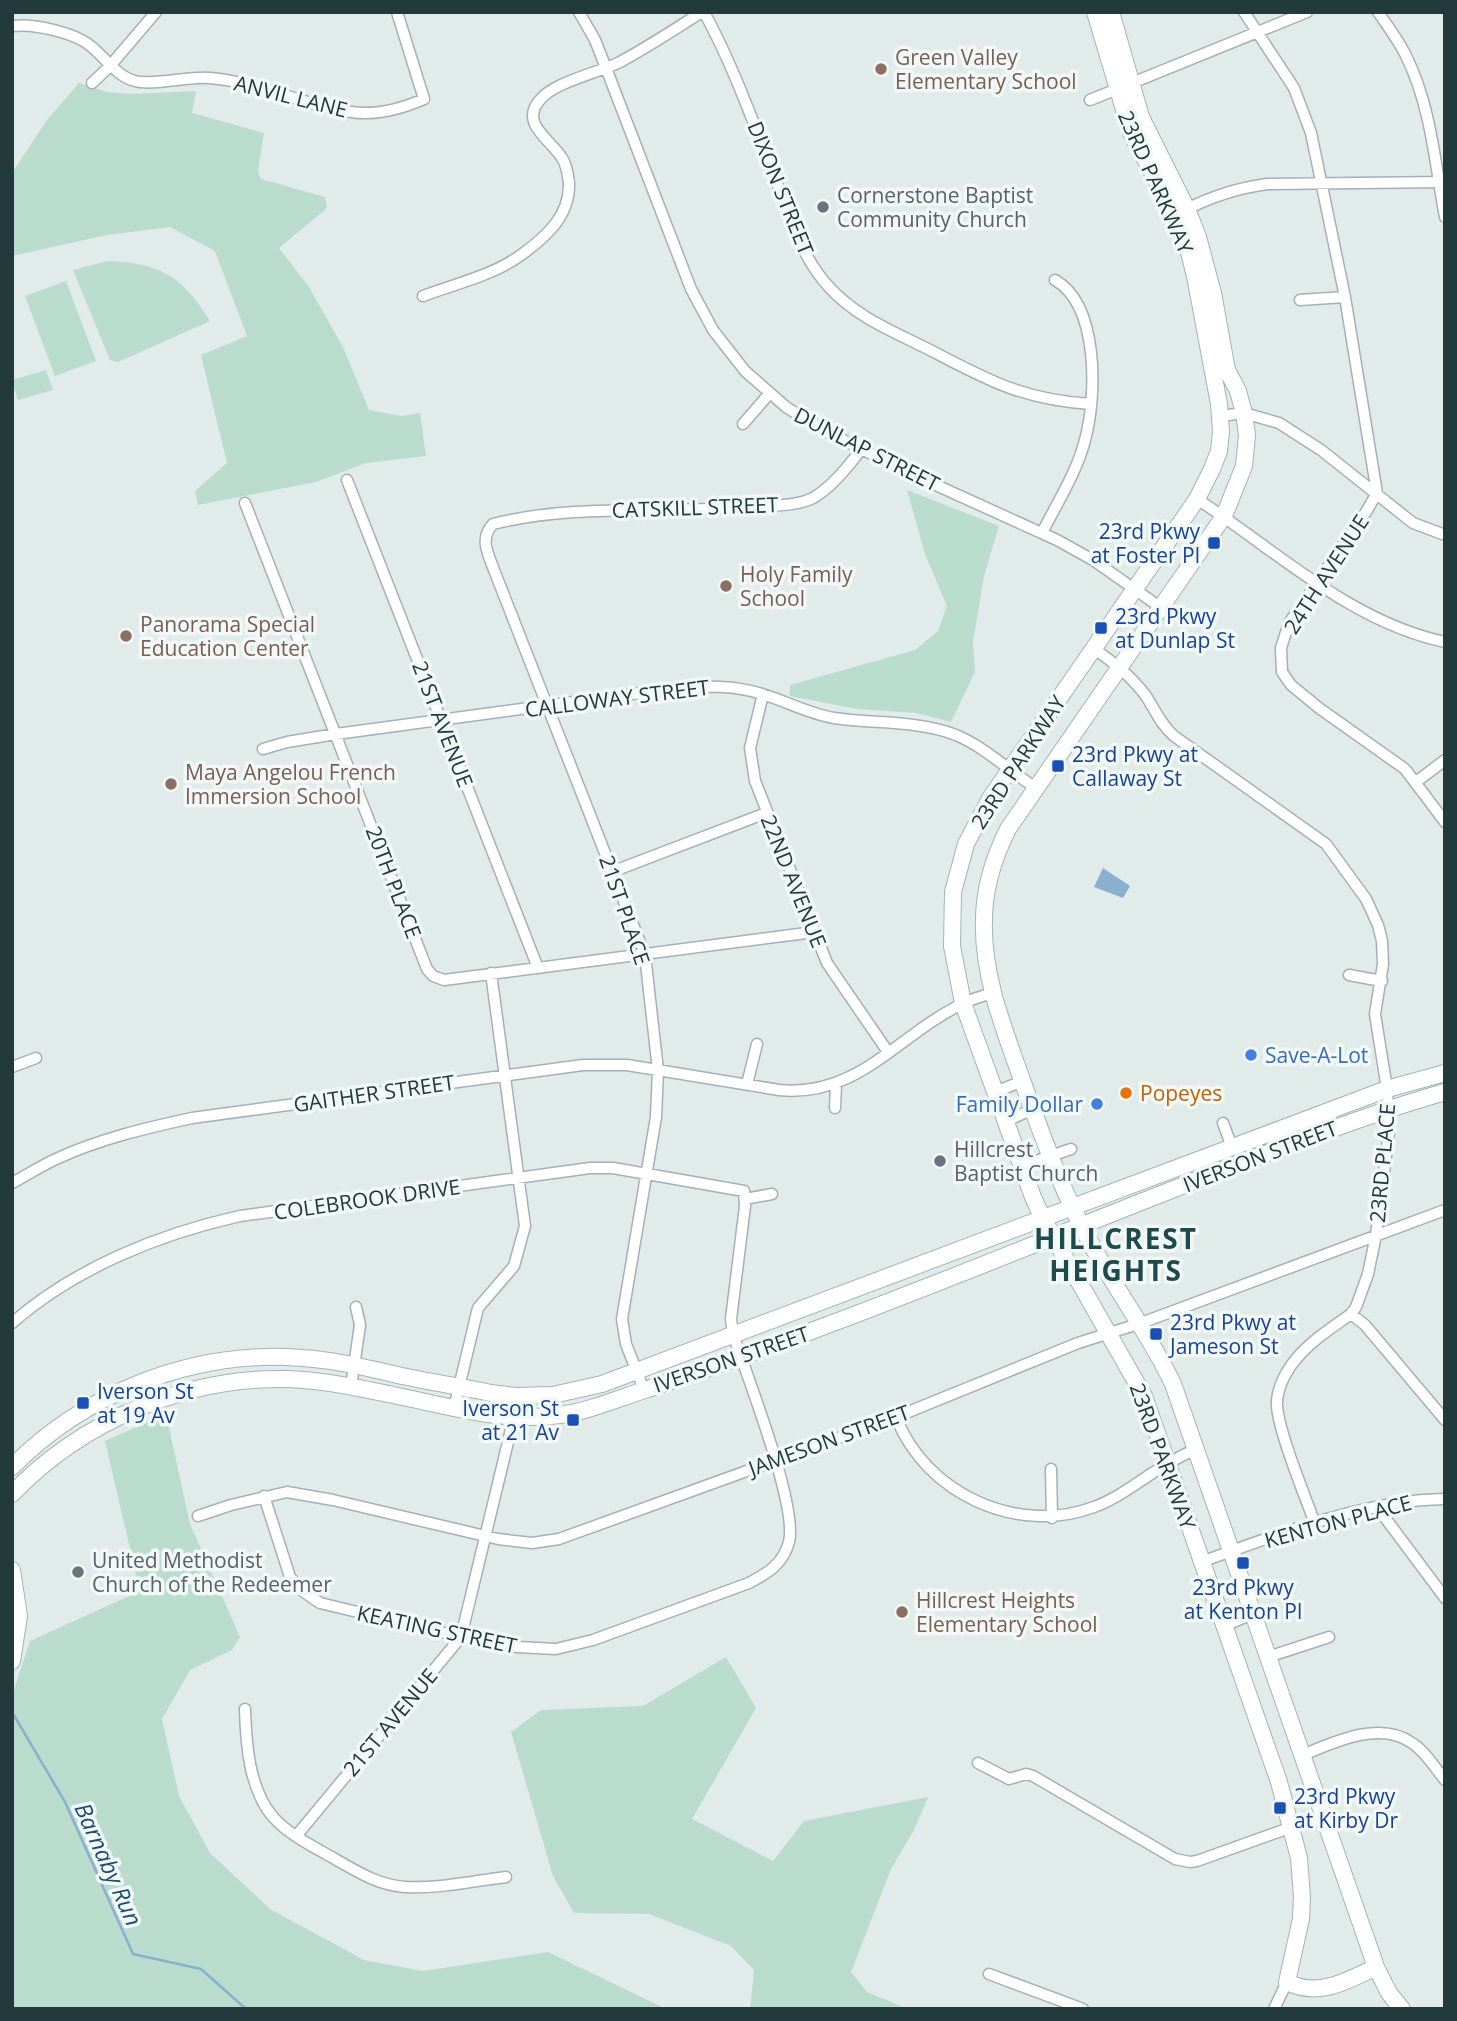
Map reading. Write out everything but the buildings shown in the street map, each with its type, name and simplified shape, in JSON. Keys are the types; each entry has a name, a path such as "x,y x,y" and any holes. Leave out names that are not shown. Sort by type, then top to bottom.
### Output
{"street":[{"path":"92,83 156,12"},
{"name":"ANVIL LANE","path":"110,66 134,81 209,78 239,82 352,112 401,109 424,99 397,12"},
{"name":"DUNLAP STREET","path":"579,12 595,40 700,309 730,354 769,394 801,417 916,476 1042,533 1093,560 1160,607"},
{"path":"423,296 521,256 561,218 569,189 564,160 537,131 533,119 533,111 546,93 606,68 703,12"},
{"name":"DIXON STREET","path":"703,12 725,50 795,232 813,266 830,288 870,321 969,371 1030,396 1055,402 1091,404"},
{"name":"23RD PARKWAY","path":"1095,12 1124,87 1146,128 1207,266 1227,369 1238,391 1244,413 1247,435 1244,466 1224,516 1008,828 995,858 987,889 983,922 993,993 1050,1156 1073,1208 1093,1248 1140,1322 1173,1384 1376,1967 1389,1993 1402,2009"},
{"name":"23RD PARKWAY","path":"1111,12 1124,87"},
{"name":"24TH AVENUE","path":"1244,12 1294,88 1311,133 1345,297 1377,492 1284,635 1280,653 1282,672 1291,685 1319,708 1394,760 1416,782 1445,822"},
{"path":"1090,100 1307,12"},
{"path":"1378,12 1407,57 1418,83 1442,183 1445,217"},
{"path":"12,26 26,24 70,36 91,46 110,66"},
{"path":"1181,212 1246,186 1442,183"},
{"name":"23RD PARKWAY","path":"1181,212 1220,416 1219,451 1197,499 1008,770 976,821 966,844 953,892 951,946 963,1003 1042,1217 1139,1385 1293,1828 1299,1858 1301,1919 1287,1982 1274,2009"},
{"path":"1042,533 1085,441 1094,377 1082,314 1066,286 1055,280"},
{"path":"1300,300 1345,297"},
{"path":"743,424 769,394"},
{"path":"1220,416 1244,413 1262,416 1290,429 1377,492 1413,523 1445,535"},
{"name":"CATSKILL STREET","path":"507,522 602,511 694,510 794,503 813,497 825,489 862,448"},
{"name":"21ST AVENUE","path":"347,480 538,968"},
{"path":"1197,499 1352,606 1391,626 1445,642"},
{"name":"20TH PLACE","path":"245,503 427,969 433,976 444,980 491,973"},
{"name":"21ST PLACE","path":"507,522 490,526 485,536 485,544 645,955 658,1070 656,1117 622,1319 626,1344 644,1390"},
{"name":"23RD PLACE","path":"1093,648 1119,667 1140,689 1170,733 1326,844 1366,899 1378,925 1382,941 1382,981 1375,1014 1387,1089 1389,1132 1376,1235 1365,1285 1351,1314 1297,1357 1286,1373 1276,1403 1315,1524"},
{"name":"CALLOWAY STREET","path":"263,749 287,742 441,719 708,686 741,688 830,717 937,729 972,742 1036,788"},
{"name":"22ND AVENUE","path":"763,694 750,748 755,781 766,813 814,932 836,978 888,1052"},
{"path":"1416,782 1445,760"},
{"path":"614,871 766,813"},
{"path":"454,1408 478,1308 486,1296 509,1274 520,1251 525,1223 491,973 814,932"},
{"path":"1349,975 1382,981"},
{"name":"GAITHER STREET","path":"12,1183 56,1159 110,1138 152,1126 192,1118 506,1075 605,1064 795,1092 819,1090 852,1077 963,1003 993,993"},
{"path":"747,1084 757,1044"},
{"path":"12,1067 36,1058"},
{"name":"IVERSON STREET","path":"12,1467 64,1422 104,1398 153,1378 210,1364 261,1357 308,1358 516,1396 553,1395 592,1387 1387,1089 1445,1073"},
{"path":"995,1092 1023,1081"},
{"path":"835,1108 836,1084"},
{"name":"IVERSON STREET","path":"12,1494 43,1465 103,1424 180,1394 225,1385 271,1379 303,1380 514,1417 564,1414 599,1406 741,1358 1152,1197 1389,1108 1445,1091"},
{"path":"1006,1121 1033,1109"},
{"path":"1223,1123 1232,1147"},
{"path":"1022,1166 1071,1149"},
{"name":"COLEBROOK DRIVE","path":"12,1323 30,1307 70,1281 117,1257 216,1221 240,1216 590,1168 647,1173 745,1195 772,1195"},
{"path":"745,1195 732,1319 733,1334 775,1460"},
{"name":"JAMESON STREET","path":"198,1516 264,1496 287,1492 307,1494 484,1536 519,1542 559,1539 896,1417 1108,1333 1445,1210"},
{"path":"352,1387 360,1325 356,1307"},
{"path":"1351,1314 1365,1325 1440,1405 1445,1420"},
{"name":"21ST AVENUE","path":"297,1835 461,1637 514,1417 516,1396"},
{"path":"896,1417 902,1434 918,1455 954,1489 977,1502 1016,1515 1052,1518 1091,1508 1108,1501 1168,1463 1196,1449"},
{"name":"KEATING STREET","path":"264,1496 287,1570 297,1586 320,1603 499,1646 556,1649 593,1640 749,1583 778,1565 789,1540 790,1515 775,1460"},
{"path":"1051,1469 1052,1518"},
{"name":"KENTON PLACE","path":"1201,1562 1315,1524 1377,1507 1416,1500 1445,1499"},
{"path":"1377,1507 1445,1598"},
{"path":"12,1570 19,1616 12,1661"},
{"path":"1224,1626 1253,1614"},
{"path":"1268,1657 1329,1637"},
{"path":"245,1709 246,1735 256,1782 269,1811 282,1825 297,1835 366,1877 391,1885 421,1887 506,1877"},
{"path":"1303,1755 1354,1737 1377,1733 1391,1735 1412,1742 1445,1780"},
{"path":"978,1763 1009,1779 1026,1774 1033,1776 1175,1859 1184,1861 1197,1861 1323,1820"},
{"path":"1287,1982 1300,1989 1318,1990 1376,1967"},
{"path":"989,1973 1083,2009"}],"green space":[{"path":"79,83 107,92 131,94 196,91 192,113 264,133 258,171 261,179 325,197 327,208 279,248 309,287 343,347 369,410 401,416 420,413 426,456 366,463 316,482 198,505 195,491 227,463 201,355 247,336 215,251 170,227 107,235 12,256 12,173 47,120"},
{"path":"107,261 142,265 168,275 190,293 210,321 118,362 110,360 73,270"},
{"path":"66,281 96,361 55,376 25,296"},
{"path":"46,370 53,390 18,400 12,380"},
{"path":"907,490 999,526 984,576 973,642 975,672 951,722 917,713 857,709 790,696 790,685 915,650 938,631 947,606 925,554"},
{"path":"166,1414 190,1524 240,1637 232,1650 190,1670 162,1719 179,1796 210,1853 270,1909 364,1960 423,1971 548,1952 666,2009 12,2009 12,1696 30,1641 140,1591 105,1441"},
{"path":"726,1657 756,1708 692,1819 773,1861 804,1821 928,1797 914,1830 891,1869 851,1972 867,1992 908,2009 750,2009 754,1970 731,1946 649,1914 574,1913 553,1876 511,1732 541,1710 643,1706"}],"water":[{"path":"1103,868 1130,886 1123,898 1094,887"}],"waterway":[{"name":"Barnaby Run","path":"12,1712 65,1802 133,1954 201,1969 246,2009"}],"place":[{"name":"Green Valley Elementary School","path":"881,69"},
{"name":"Cornerstone Baptist Community Church","path":"823,207"},
{"name":"23rd Pkwy at Foster Pl","path":"1214,543"},
{"name":"Holy Family School","path":"726,586"},
{"name":"23rd Pkwy at Dunlap St","path":"1101,628"},
{"name":"Panorama Special Education Center","path":"126,636"},
{"name":"23rd Pkwy at Callaway St","path":"1058,766"},
{"name":"Maya Angelou French Immersion School","path":"171,784"},
{"name":"Save-A-Lot","path":"1251,1055"},
{"name":"Popeyes","path":"1126,1093"},
{"name":"Family Dollar","path":"1097,1104"},
{"name":"Hillcrest Baptist Church","path":"940,1161"},
{"name":"23rd Pkwy at Jameson St","path":"1156,1334"},
{"name":"Iverson St at 19 Av","path":"83,1403"},
{"name":"Iverson St at 21 Av","path":"573,1420"},
{"name":"23rd Pkwy at Kenton Pl","path":"1243,1563"},
{"name":"United Methodist Church of the Redeemer","path":"78,1572"},
{"name":"Hillcrest Heights Elementary School","path":"902,1612"},
{"name":"23rd Pkwy at Kirby Dr","path":"1280,1808"}],"district":[{"name":"HILLCREST HEIGHTS","path":"1116,1254"}]}
